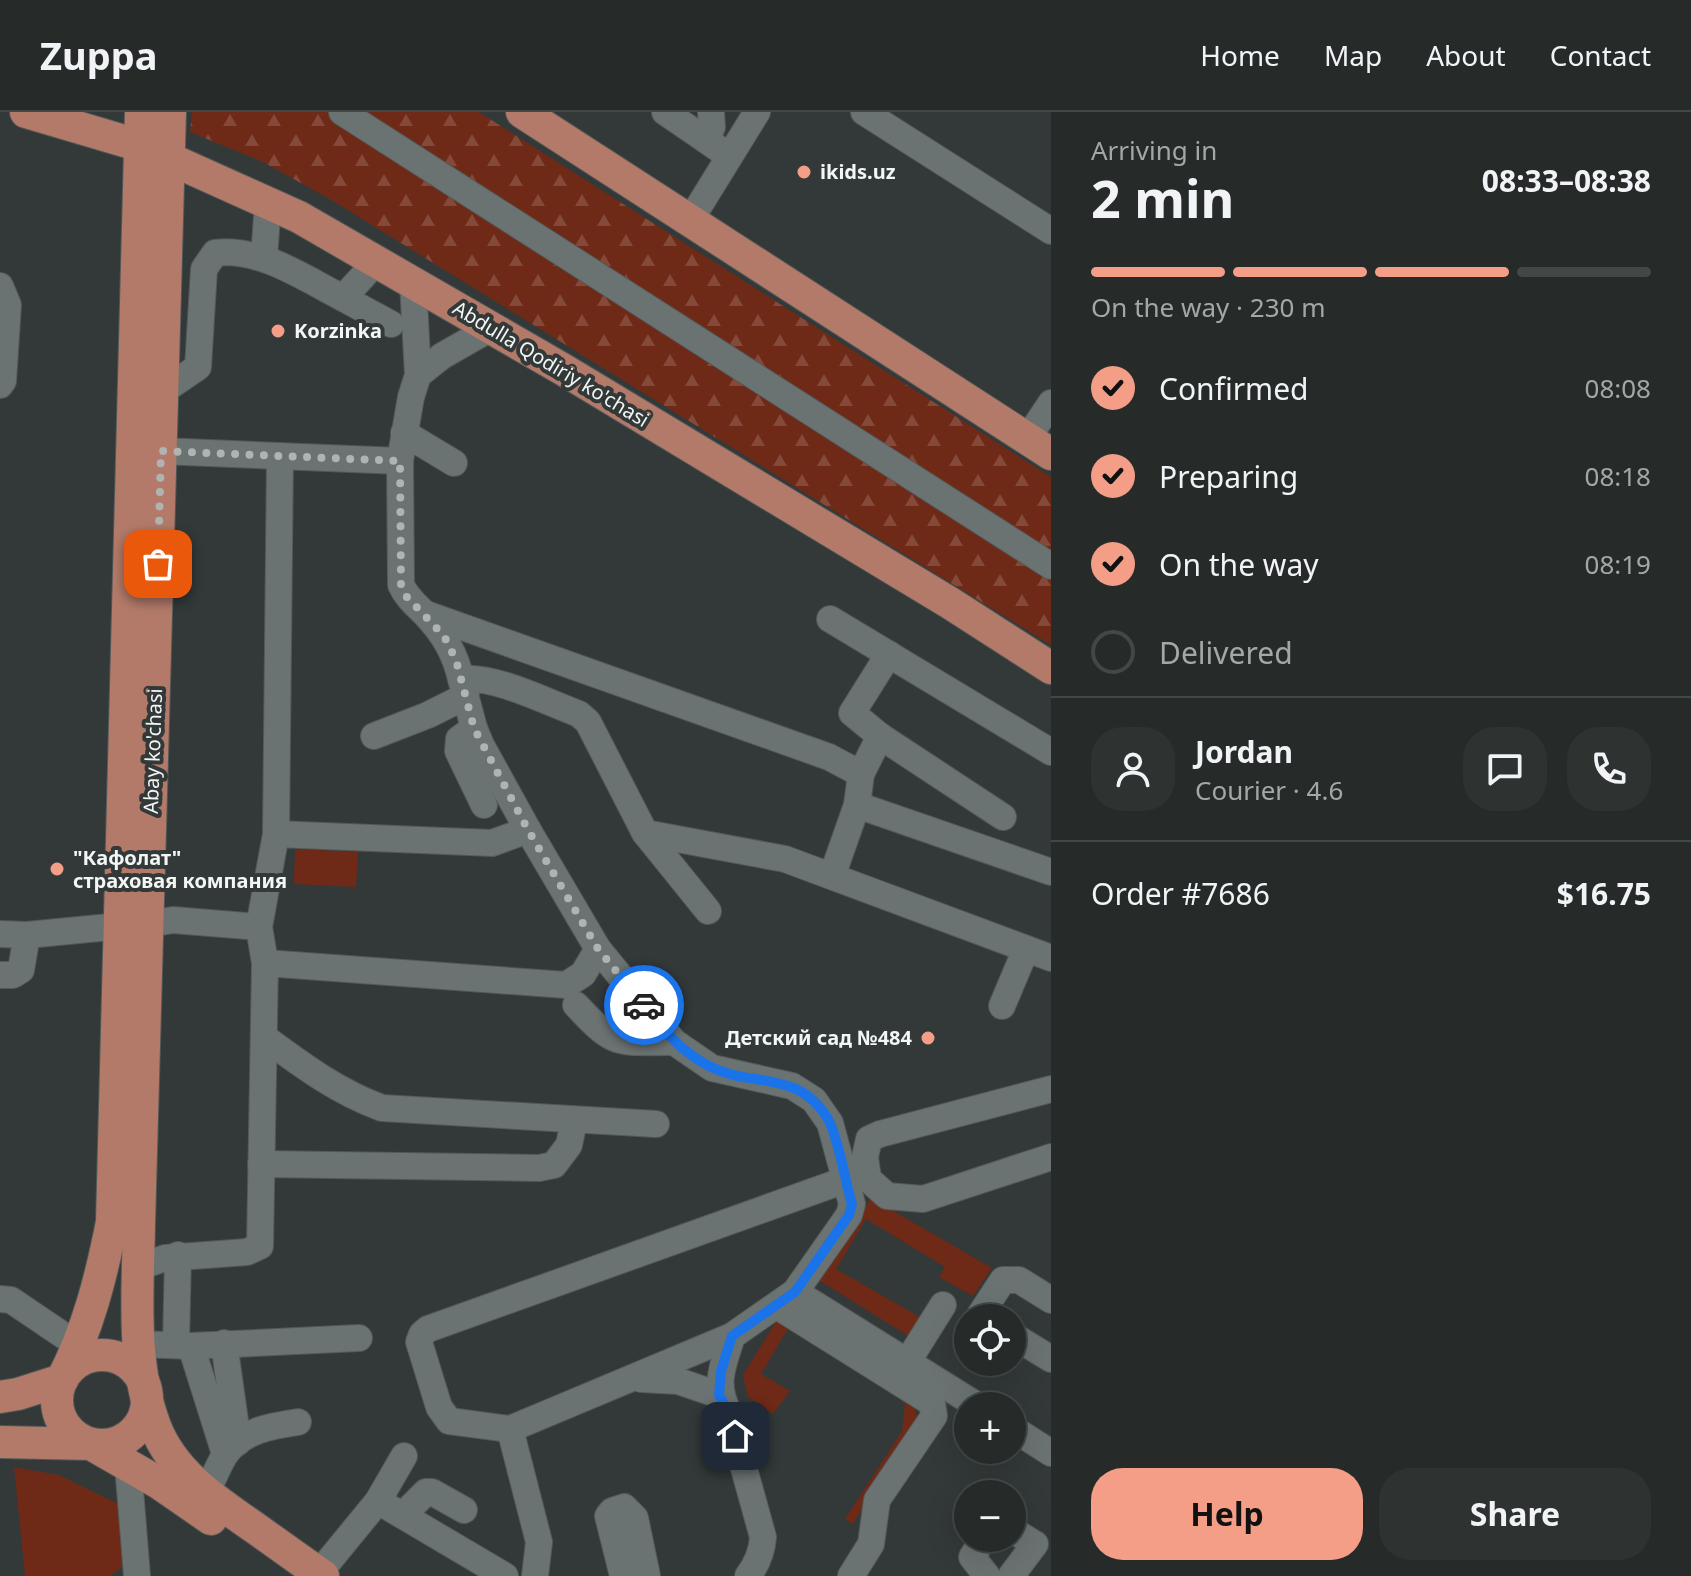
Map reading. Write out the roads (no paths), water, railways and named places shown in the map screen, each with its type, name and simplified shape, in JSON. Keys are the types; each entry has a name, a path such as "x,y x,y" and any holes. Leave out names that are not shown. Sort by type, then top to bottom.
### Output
{"main road":[{"name":"Abdulla Qodiriy ko'chasi","path":"26,112 155,152 268,202 377,261 950,603 1051,668"},
{"name":"Abay ko'chasi","path":"62,1380 79,1346 92,1309 112,1222 134,925 163,391 155,152 141,112"},
{"name":"Abay ko'chasi","path":"170,112 155,152 134,925 139,1344 155,1427 167,1448 205,1493 311,1575"},
{"path":"522,112 1039,446"},
{"path":"0,1442 91,1444 106,1445 121,1441 134,1432 147,1405 146,1390 140,1376 129,1364 115,1357 100,1355 84,1359 71,1367 62,1380 58,1392 61,1419 78,1439 91,1444 159,1483 311,1575"},
{"path":"0,1397 62,1380"}],"street":[{"path":"342,112 1051,566"},
{"path":"665,112 729,156"},
{"path":"706,140 712,127 711,112"},
{"path":"691,219 757,112"},
{"path":"864,112 1051,231"},
{"path":"264,258 268,202"},
{"path":"163,391 198,367 204,269 215,253 234,250 264,258 391,324"},
{"path":"343,298 377,261"},
{"path":"413,283 418,375 400,461 401,585 406,596 444,636 456,660 474,728 528,830 598,949 674,1042 712,1068 792,1086 814,1100 830,1123 852,1204 849,1215 786,1299 732,1336 510,1429 449,1421 439,1407 419,1342 428,1329 845,1180"},
{"path":"0,286 8,305 3,381 0,385"},
{"path":"418,375 442,356 491,328"},
{"path":"1039,446 1051,403"},
{"path":"404,433 454,463"},
{"path":"161,451 400,461"},
{"path":"139,1267 178,1255 231,1254 260,1246 265,963 259,927 276,834 280,456"},
{"path":"426,614 829,757 861,774"},
{"path":"830,619 1051,752"},
{"path":"889,654 852,713 880,736 1003,817"},
{"path":"374,736 428,715 477,677 579,714 588,722 645,833 708,911"},
{"path":"474,728 459,739 458,751 484,805"},
{"path":"832,876 857,805 861,774 880,736"},
{"path":"857,805 1051,872"},
{"path":"276,834 492,843 528,830"},
{"path":"645,833 785,859 1051,958"},
{"path":"0,934 27,935 173,920 259,927"},
{"path":"0,975 13,975 21,970 27,935"},
{"path":"265,963 566,985 583,974 598,949"},
{"path":"1002,1006 1026,949"},
{"path":"576,1005 606,1036 619,1042 674,1042"},
{"path":"265,1038 319,1078 382,1108 656,1124"},
{"path":"1051,1089 880,1134 869,1139 865,1157 868,1179 887,1196 923,1199 1051,1157"},
{"path":"261,1164 539,1168 554,1165 562,1155 569,1145 574,1121"},
{"path":"178,1255 183,1346 232,1448"},
{"path":"987,1304 1003,1280 1019,1280 1051,1300"},
{"path":"4,1297 79,1346"},
{"path":"786,1299 908,1361 956,1392"},
{"path":"786,1299 932,1403 934,1416 877,1500 871,1544 851,1576"},
{"path":"908,1361 943,1305"},
{"path":"732,1336 721,1371 719,1395 728,1411 763,1537 756,1565 748,1576"},
{"path":"139,1344 183,1346 359,1338"},
{"path":"224,1343 232,1448"},
{"path":"1026,1344 1051,1359"},
{"path":"629,1380 678,1381 719,1395"},
{"path":"205,1493 232,1448 247,1434 298,1422"},
{"path":"510,1429 539,1542 535,1576"},
{"path":"1026,1437 1051,1453"},
{"path":"311,1575 378,1501 404,1456"},
{"path":"128,1465 137,1576"},
{"path":"404,1514 426,1492 432,1492 464,1510"},
{"path":"378,1501 505,1576"},
{"path":"623,1576 608,1516 624,1507 635,1518 647,1576"},
{"path":"1011,1576 1035,1544 1026,1539"},
{"path":"975,1552 972,1557 987,1576"}],"place":[{"name":"ikids.uz","path":"804,172"},
{"name":"Korzinka","path":"278,331"},
{"name":"\"Кафолат\" страховая компания","path":"57,869"},
{"name":"Детский сад №484","path":"928,1038"}]}
